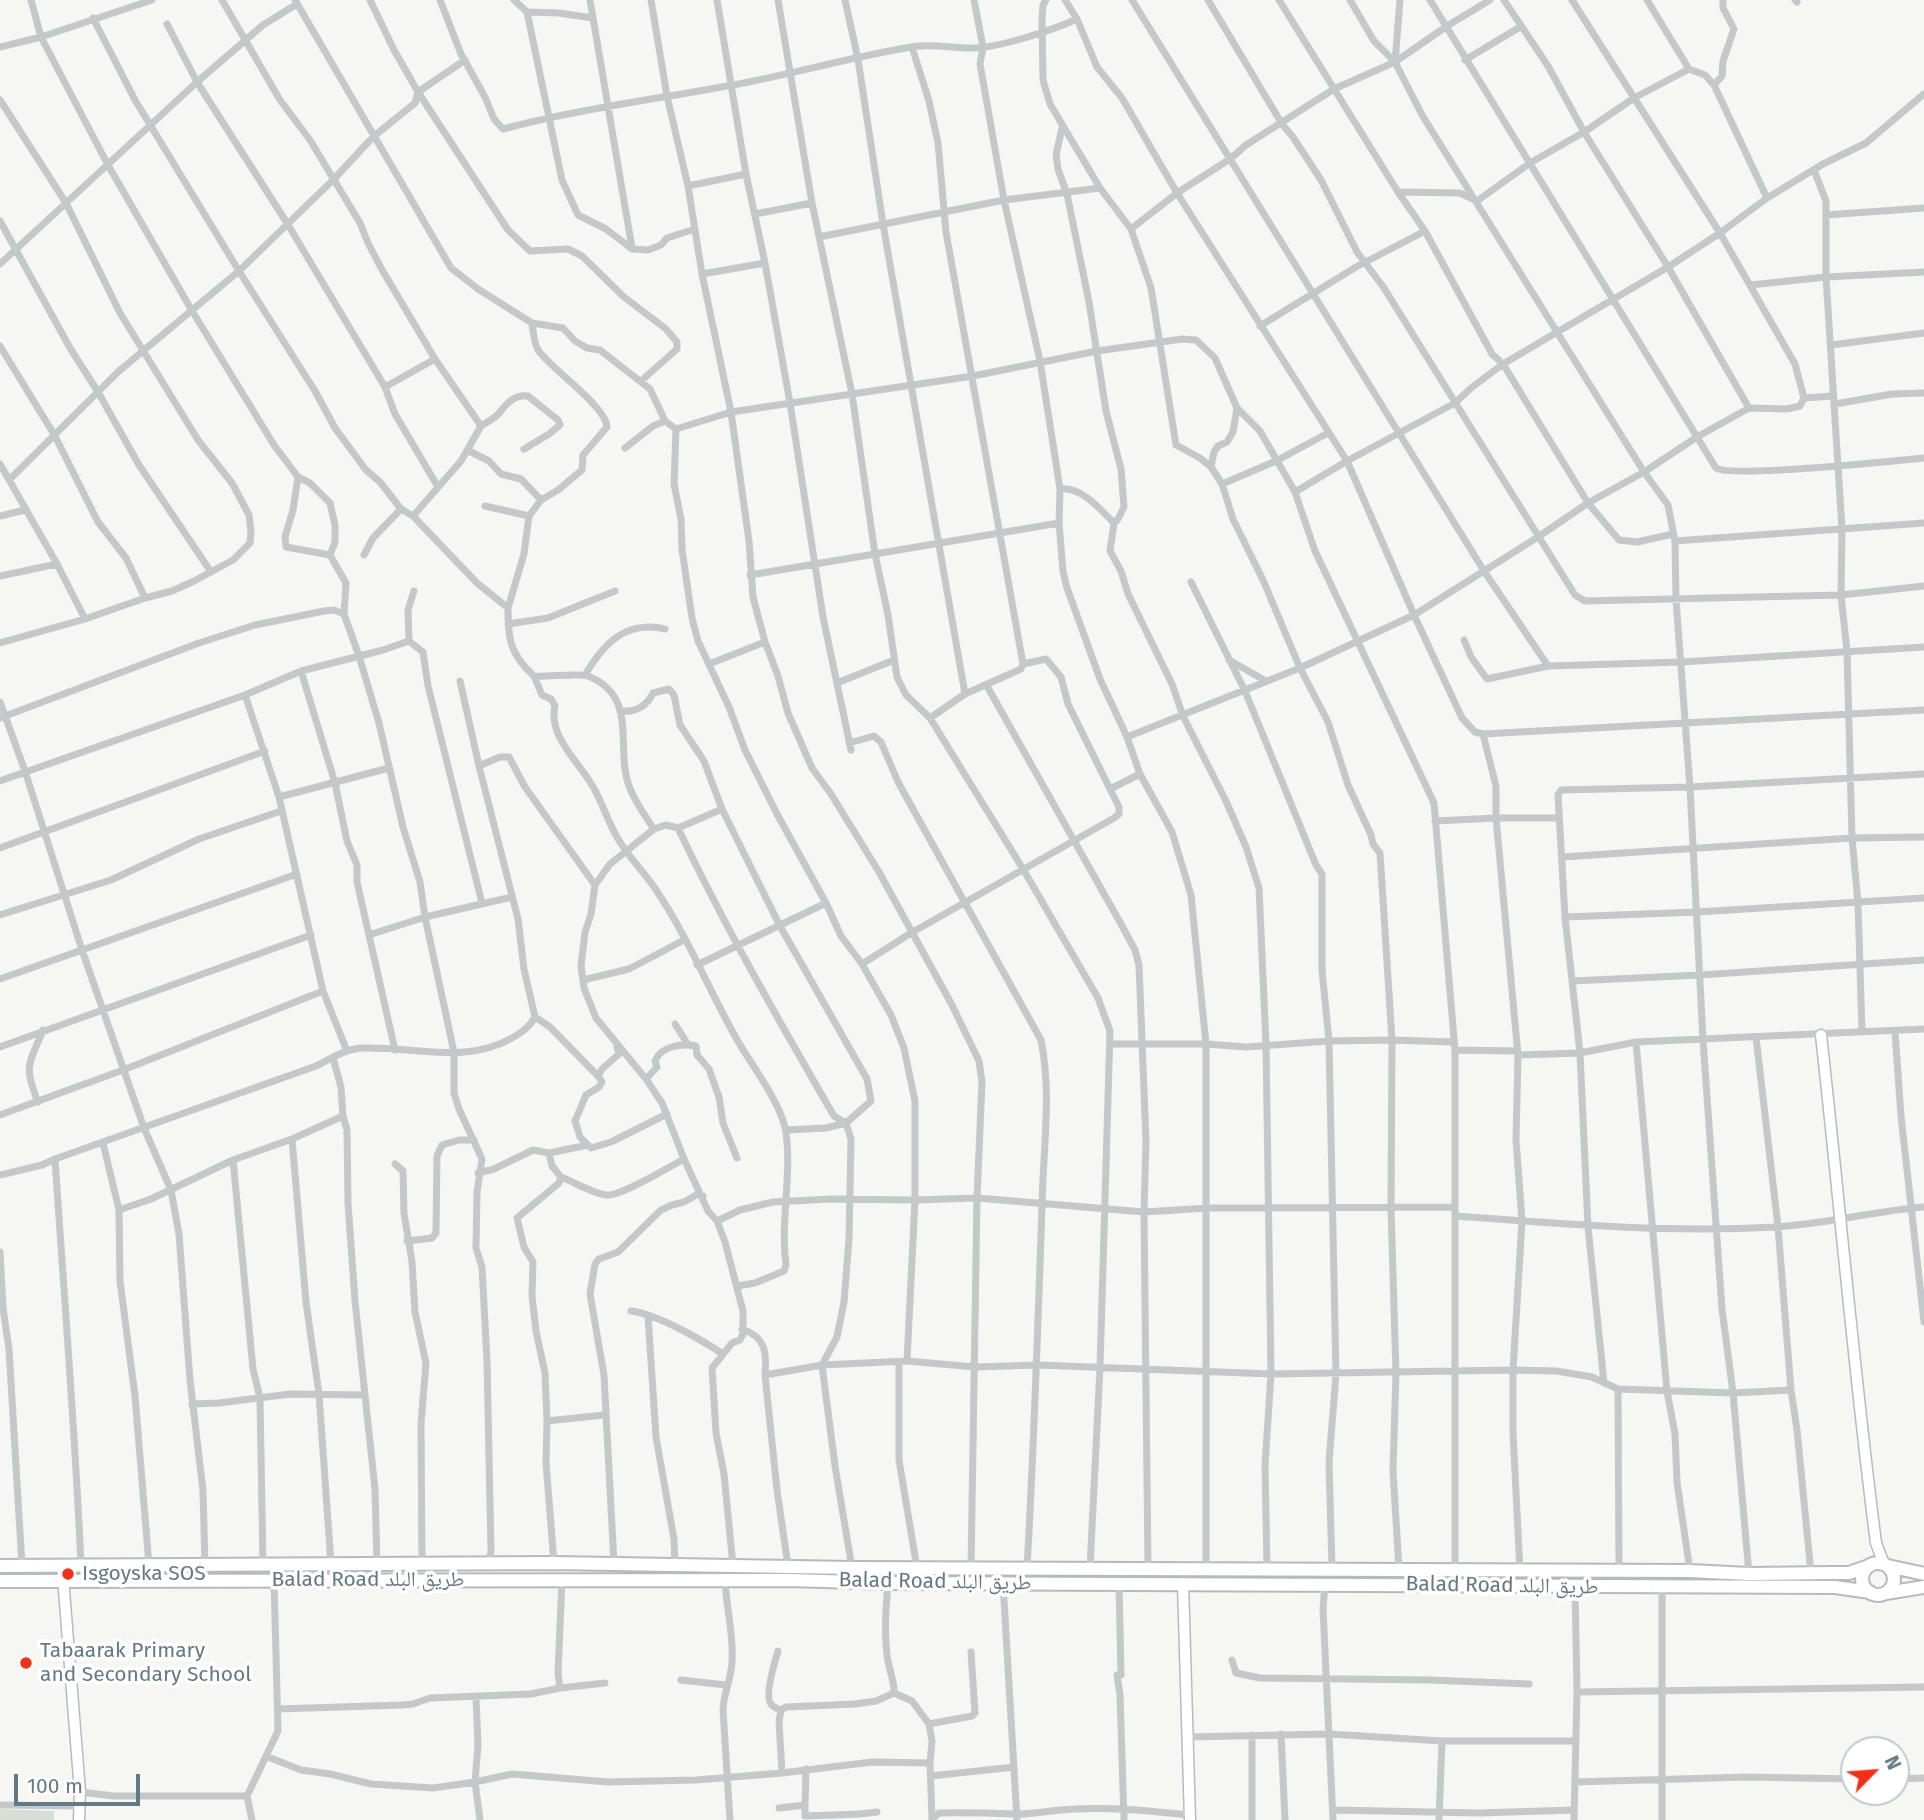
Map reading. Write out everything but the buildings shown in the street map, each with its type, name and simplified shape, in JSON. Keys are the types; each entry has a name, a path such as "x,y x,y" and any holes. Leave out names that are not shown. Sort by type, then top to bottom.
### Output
{"highway":[{"name":"Balad Road طريق البلد","path":"0,1566 554,1563 852,1568 1690,1571 1749,1574 1849,1573 1878,1565 1924,1574"},
{"path":"1886,1593 1894,1580 1878,1565 1863,1579 1870,1592 1886,1593 1924,1587"},
{"name":"Balad Road طريق البلد","path":"0,1581 725,1580 1835,1587 1870,1592"}],"street":[{"path":"31,0 41,37 108,165 191,309 250,408 298,477 310,483 330,503 335,525 335,542 330,555"},
{"path":"0,47 41,37 152,0"},
{"path":"222,0 281,100 310,140 360,223 381,268 435,359 481,426"},
{"path":"370,0 418,92 508,230 530,251 568,249 582,256 624,297 666,329 677,342 677,349 640,381"},
{"path":"440,0 465,60 494,119 503,129 548,117 792,74 912,47 983,47 1043,32 1077,19"},
{"path":"514,0 527,12 562,180 578,215 606,229 632,249 648,250 661,245 667,238 695,229"},
{"path":"590,0 632,249"},
{"path":"651,0 667,96 688,186 702,274 731,412 758,621 788,713 812,768 879,872 979,1061 982,1082 977,1198 971,1568"},
{"path":"717,0 746,174 790,403 814,565 850,746 874,736 881,742 898,782 1041,1040 1047,1068 1038,1365 1027,1569"},
{"path":"778,0 812,203 852,394 875,554 897,677 906,695 930,718 1023,869 1098,998 1110,1031 1100,1367 1090,1569"},
{"path":"845,0 858,59 883,224 965,694"},
{"path":"974,0 983,47 980,64 1004,200 1040,361 1060,489 1059,523 1067,588 1100,679 1127,737 1140,774 1172,832 1191,895 1206,1044 1206,1568"},
{"path":"1046,0 1043,5 1043,80 1050,104 1100,188 1131,229 1151,288 1176,445 1211,467 1222,484 1233,519 1300,668 1328,722 1348,785 1373,844 1380,853 1392,1040 1391,1208 1396,1373 1393,1471 1399,1569"},
{"path":"1065,0 1077,19 1097,67 1122,98 1177,193 1347,461 1462,718 1475,732 1483,734 1924,710"},
{"path":"1132,0 1484,571 1548,666"},
{"path":"1208,0 1282,124 1293,136 1321,180 1357,252 1384,288 1575,595 1585,601 1676,600 1841,595 1924,586"},
{"path":"1279,0 1425,231 1492,354 1503,364 1588,503 1619,540 1924,523"},
{"path":"1350,0 1374,41 1395,62 1422,115 1644,472 1668,505 1674,537 1703,1040 1723,1309 1749,1574"},
{"path":"1395,62 1400,0"},
{"path":"1430,0 1716,468 1722,472 1924,458"},
{"path":"1131,229 1246,145 1334,89 1395,62 1490,0"},
{"path":"1504,0 1548,66 1584,132 1668,267 1749,408"},
{"path":"1127,737 1300,668 1414,615 1588,503 1644,472 1697,436 1749,408 1800,406 1804,398 1796,364 1720,233 1572,0"},
{"path":"1647,0 1689,69 1705,75 1714,85 1767,198"},
{"path":"1714,85 1722,76 1723,61 1734,29 1723,8 1723,0"},
{"path":"0,264 246,39 296,2 452,268 478,289 532,323 563,328 575,341 587,348 600,350 653,394 665,421 676,429"},
{"path":"527,12 593,18"},
{"path":"93,18 135,100 315,391 335,428 366,470 380,482 401,509 413,516 477,583 508,608"},
{"path":"167,24 198,82 287,223 385,387 401,426 438,487"},
{"path":"1465,60 1520,27"},
{"path":"912,47 929,101 937,143 944,213 1023,664"},
{"path":"10,479 144,349 239,271 334,180 373,137 415,103 418,92 465,60"},
{"path":"1477,201 1530,163 1584,132 1634,98 1689,69"},
{"path":"1294,492 1455,403 1503,364 1668,267 1767,198 1866,143 1924,94"},
{"path":"0,100 66,203 114,302 198,440 232,483 249,515 251,532 250,543 233,560 172,591 0,643"},
{"path":"1062,128 1056,155 1061,181 1067,194 1097,351 1105,411 1121,469 1125,507 1114,523 1110,551 1171,684 1182,716 1226,802 1255,872 1261,906 1271,1374 1265,1465 1267,1568"},
{"path":"1814,170 1826,201 1826,277 1842,529 1841,595 1847,652 1852,838 1858,903 1863,1032"},
{"path":"688,186 746,174"},
{"path":"820,237 1004,200 1100,188"},
{"path":"1398,192 1460,193 1477,201"},
{"path":"755,214 812,203"},
{"path":"1826,215 1924,208"},
{"path":"0,221 139,465 211,572"},
{"path":"1260,326 1356,267 1425,231"},
{"path":"702,274 765,263"},
{"path":"1749,285 1826,277 1924,272"},
{"path":"532,323 537,348 596,406 607,424 601,435 583,454 582,470 541,500 529,516 524,554 508,608 508,636 516,659 534,676 542,695 551,699 555,706 555,726 569,752 592,785 608,822 626,852 657,891 754,1066 786,1130 788,1166 784,1271 755,1283 737,1286"},
{"path":"1830,345 1924,333"},
{"path":"676,429 731,412 973,376 1040,361 1182,339 1196,340 1216,358 1237,408 1260,431 1294,492 1315,551 1434,803 1454,1046 1455,1570"},
{"path":"0,346 55,436 98,523 126,558 145,598"},
{"path":"385,387 435,359"},
{"path":"1804,398 1834,400 1924,393"},
{"path":"413,516 461,461 481,426 518,396 528,396 558,420 560,425 550,435 524,449"},
{"path":"1211,467 1214,452 1218,446 1227,442 1233,432 1237,408"},
{"path":"625,447 653,426 665,421"},
{"path":"676,429 674,484 695,630 745,750 841,936 862,964 891,1015 910,1069 915,1101 915,1200 899,1460 917,1568"},
{"path":"1222,484 1276,461 1328,433"},
{"path":"467,450 489,461 501,474 521,479 541,500"},
{"path":"0,464 85,619"},
{"path":"298,477 293,510 285,537 286,547 330,555 346,583 344,614 359,656 420,882 454,1052 454,1093 482,1159 478,1173 476,1248 482,1267 487,1361 491,1551 489,1563"},
{"path":"1060,489 1068,488 1093,501 1114,523"},
{"path":"485,506 529,516"},
{"path":"364,555 373,538 401,509"},
{"path":"0,516 25,510"},
{"path":"750,575 1059,523"},
{"path":"0,576 57,564"},
{"path":"1191,582 1245,691 1322,874 1322,970 1329,1041 1336,1374 1329,1462 1332,1568"},
{"path":"414,591 408,610 409,641 423,652 431,698 482,903"},
{"path":"508,624 548,618 615,592"},
{"path":"2,717 199,643 255,625 324,611 334,610 344,614"},
{"path":"585,675 599,655 628,629 649,625 665,629"},
{"path":"1464,640 1471,657 1487,679 1548,666 1681,662 1924,647"},
{"path":"0,781 245,695 300,671 409,641"},
{"path":"709,664 765,642"},
{"path":"862,964 1119,814 1119,807 1068,704 1060,677 1046,659 1023,664 1021,668 987,686 965,694 930,718"},
{"path":"837,683 894,660"},
{"path":"1229,660 1266,681"},
{"path":"300,671 335,783 347,841 356,865 357,882 395,1049"},
{"path":"534,676 585,675 613,691 620,711 629,786 654,829"},
{"path":"0,1175 24,1171 103,1143 316,1066 347,1051 361,1048 474,1053 491,1049 530,1028 535,1017 524,969 518,919 460,681"},
{"path":"987,686 1135,950 1139,965 1146,1141 1144,1212 1149,1568"},
{"path":"620,711 634,710 646,704 653,693 669,689 674,695 680,725 704,761 722,809 780,926 867,1079 871,1101 846,1123 826,1128 786,1130"},
{"path":"245,695 279,797 323,992 347,1051"},
{"path":"0,702 2,717 25,771 123,1070 171,1190 179,1234 192,1404 203,1491 205,1565"},
{"path":"1483,734 1496,786 1496,817 1518,1053 1516,1140 1522,1221 1513,1370 1513,1443 1520,1571"},
{"path":"0,848 265,751"},
{"path":"479,766 500,757 509,757 525,788 595,885"},
{"path":"279,797 389,768"},
{"path":"1110,789 1140,774"},
{"path":"1604,1383 1588,1227 1580,1053 1565,917 1558,794 1561,790 1690,787 1924,774"},
{"path":"722,809 678,828 666,825 654,829 610,864 595,885 582,951 583,980 596,1018 646,1079 667,1114 708,1211 717,1221 737,1286 743,1311 743,1334 712,1368 716,1433 724,1474 733,1566"},
{"path":"0,915 111,880 199,839 281,811"},
{"path":"1435,821 1496,817 1559,818"},
{"path":"678,828 737,946 759,980 834,1116 846,1123 851,1139 849,1239 844,1301 837,1337 822,1364 852,1568"},
{"path":"1562,857 1852,838 1924,837"},
{"path":"0,979 297,874"},
{"path":"369,936 425,917 512,897"},
{"path":"1565,917 1924,898"},
{"path":"697,965 826,903"},
{"path":"0,1047 311,935"},
{"path":"583,980 629,969 684,940"},
{"path":"1572,981 1924,960"},
{"path":"0,1115 323,992"},
{"path":"535,1017 550,1027 602,1082 586,1095 575,1121 580,1137 591,1148 611,1142 667,1114"},
{"path":"675,1024 687,1043"},
{"path":"1111,1044 1144,1042 1246,1048 1266,1044 1392,1040 1518,1053 1580,1053 1636,1042 1924,1029"},
{"path":"38,1102 27,1073 43,1030"},
{"path":"1895,1032 1901,1116 1924,1322"},
{"path":"1821,1035 1855,1382 1878,1565"},
{"path":"1756,1037 1779,1227 1791,1390 1811,1573"},
{"path":"1636,1042 1667,1391 1675,1434 1677,1482 1690,1571"},
{"path":"646,1079 657,1067 655,1061 658,1054 687,1043 696,1046 697,1055 709,1069 719,1097 723,1123 737,1158"},
{"path":"598,1076 619,1054 617,1046"},
{"path":"333,1058 341,1087 343,1116 347,1129 348,1203 364,1395 375,1489 377,1564"},
{"path":"119,1210 343,1116"},
{"path":"292,1139 306,1302 319,1394 331,1564"},
{"path":"407,1241 432,1238 436,1233 437,1163 442,1145 459,1140 474,1140"},
{"path":"103,1143 119,1210 120,1281 135,1396 149,1565"},
{"path":"478,1173 494,1169 533,1150 549,1153 588,1145"},
{"path":"549,1153 552,1166 561,1177 588,1187 595,1193 612,1196 684,1159"},
{"path":"55,1159 63,1302 73,1394 81,1565"},
{"path":"233,1160 250,1343 260,1398 262,1564"},
{"path":"396,1164 403,1171 415,1312 426,1363 421,1424 422,1564"},
{"path":"554,1563 546,1463 545,1373 532,1304 533,1262 524,1247 517,1218 559,1183 561,1177"},
{"path":"614,1564 601,1350 590,1294 595,1264 599,1259 618,1252 661,1210 698,1194 702,1196"},
{"path":"717,1221 740,1210 785,1200 849,1199 977,1198 1144,1212 1268,1207 1391,1208 1455,1212 1588,1227 1654,1229 1779,1227 1924,1207"},
{"path":"0,1252 22,1566"},
{"path":"631,1311 645,1312 648,1316 698,1338 723,1354"},
{"path":"648,1316 656,1437 674,1539 675,1566"},
{"path":"742,1329 761,1339 766,1359 765,1375 777,1490 788,1566"},
{"path":"765,1375 822,1364 903,1362 975,1367 1038,1365 1271,1374 1513,1370 1556,1371 1592,1377 1618,1389 1733,1393 1791,1390"},
{"path":"0,1376 9,1376"},
{"path":"1618,1389 1619,1571"},
{"path":"192,1404 290,1394 364,1395"},
{"path":"547,1421 604,1415"},
{"path":"62,1565 80,1792 79,1820"},
{"path":"252,1820 247,1796 268,1757 278,1731 274,1580"},
{"path":"560,1688 558,1673 562,1580"},
{"path":"725,1580 733,1660 731,1676 723,1693 730,1820"},
{"path":"888,1583 884,1624 894,1693"},
{"path":"1003,1583 1017,1817"},
{"path":"1119,1583 1121,1675 1117,1675 1117,1685 1124,1820"},
{"path":"932,1820 939,1813 972,1814 997,1811 1017,1817 1074,1809 1124,1809 1190,1817 1183,1583"},
{"path":"1325,1584 1323,1609 1334,1820"},
{"path":"1574,1820 1577,1692 1575,1587"},
{"path":"1661,1587 1662,1820"},
{"path":"778,1651 768,1698 772,1706 781,1710"},
{"path":"929,1724 972,1716 975,1713 971,1653"},
{"path":"1232,1660 1236,1673 1260,1678 1529,1684"},
{"path":"681,1680 726,1685"},
{"path":"278,1709 402,1705 430,1698 531,1694 605,1683"},
{"path":"1577,1692 1924,1687"},
{"path":"781,1710 789,1706 855,1704 894,1693 912,1702 929,1724 932,1741 932,1820"},
{"path":"476,1697 478,1745 475,1782 481,1820"},
{"path":"781,1710 779,1721 782,1773"},
{"path":"1281,1734 1285,1820"},
{"path":"1189,1737 1329,1734 1442,1741 1576,1741"},
{"path":"1252,1735 1252,1820"},
{"path":"1438,1816 1442,1741"},
{"path":"268,1757 301,1770 372,1784 433,1788 512,1774 608,1782 726,1778 872,1762 930,1763"},
{"path":"932,1776 1014,1767"},
{"path":"806,1769 805,1816 833,1813 853,1816 877,1812"},
{"path":"1575,1782 1746,1777 1840,1779"},
{"path":"80,1792 114,1796 247,1796"},
{"path":"0,1805 79,1806"},
{"path":"779,1808 805,1805"},
{"path":"1334,1810 1438,1816 1574,1810"}],"shaded area":[{"path":"0,1809 54,1811 54,1820 0,1820"}],"place":[{"name":"Isgoyska SOS","path":"68,1574"},
{"name":"Tabaarak Primary and Secondary School","path":"26,1663"}]}
